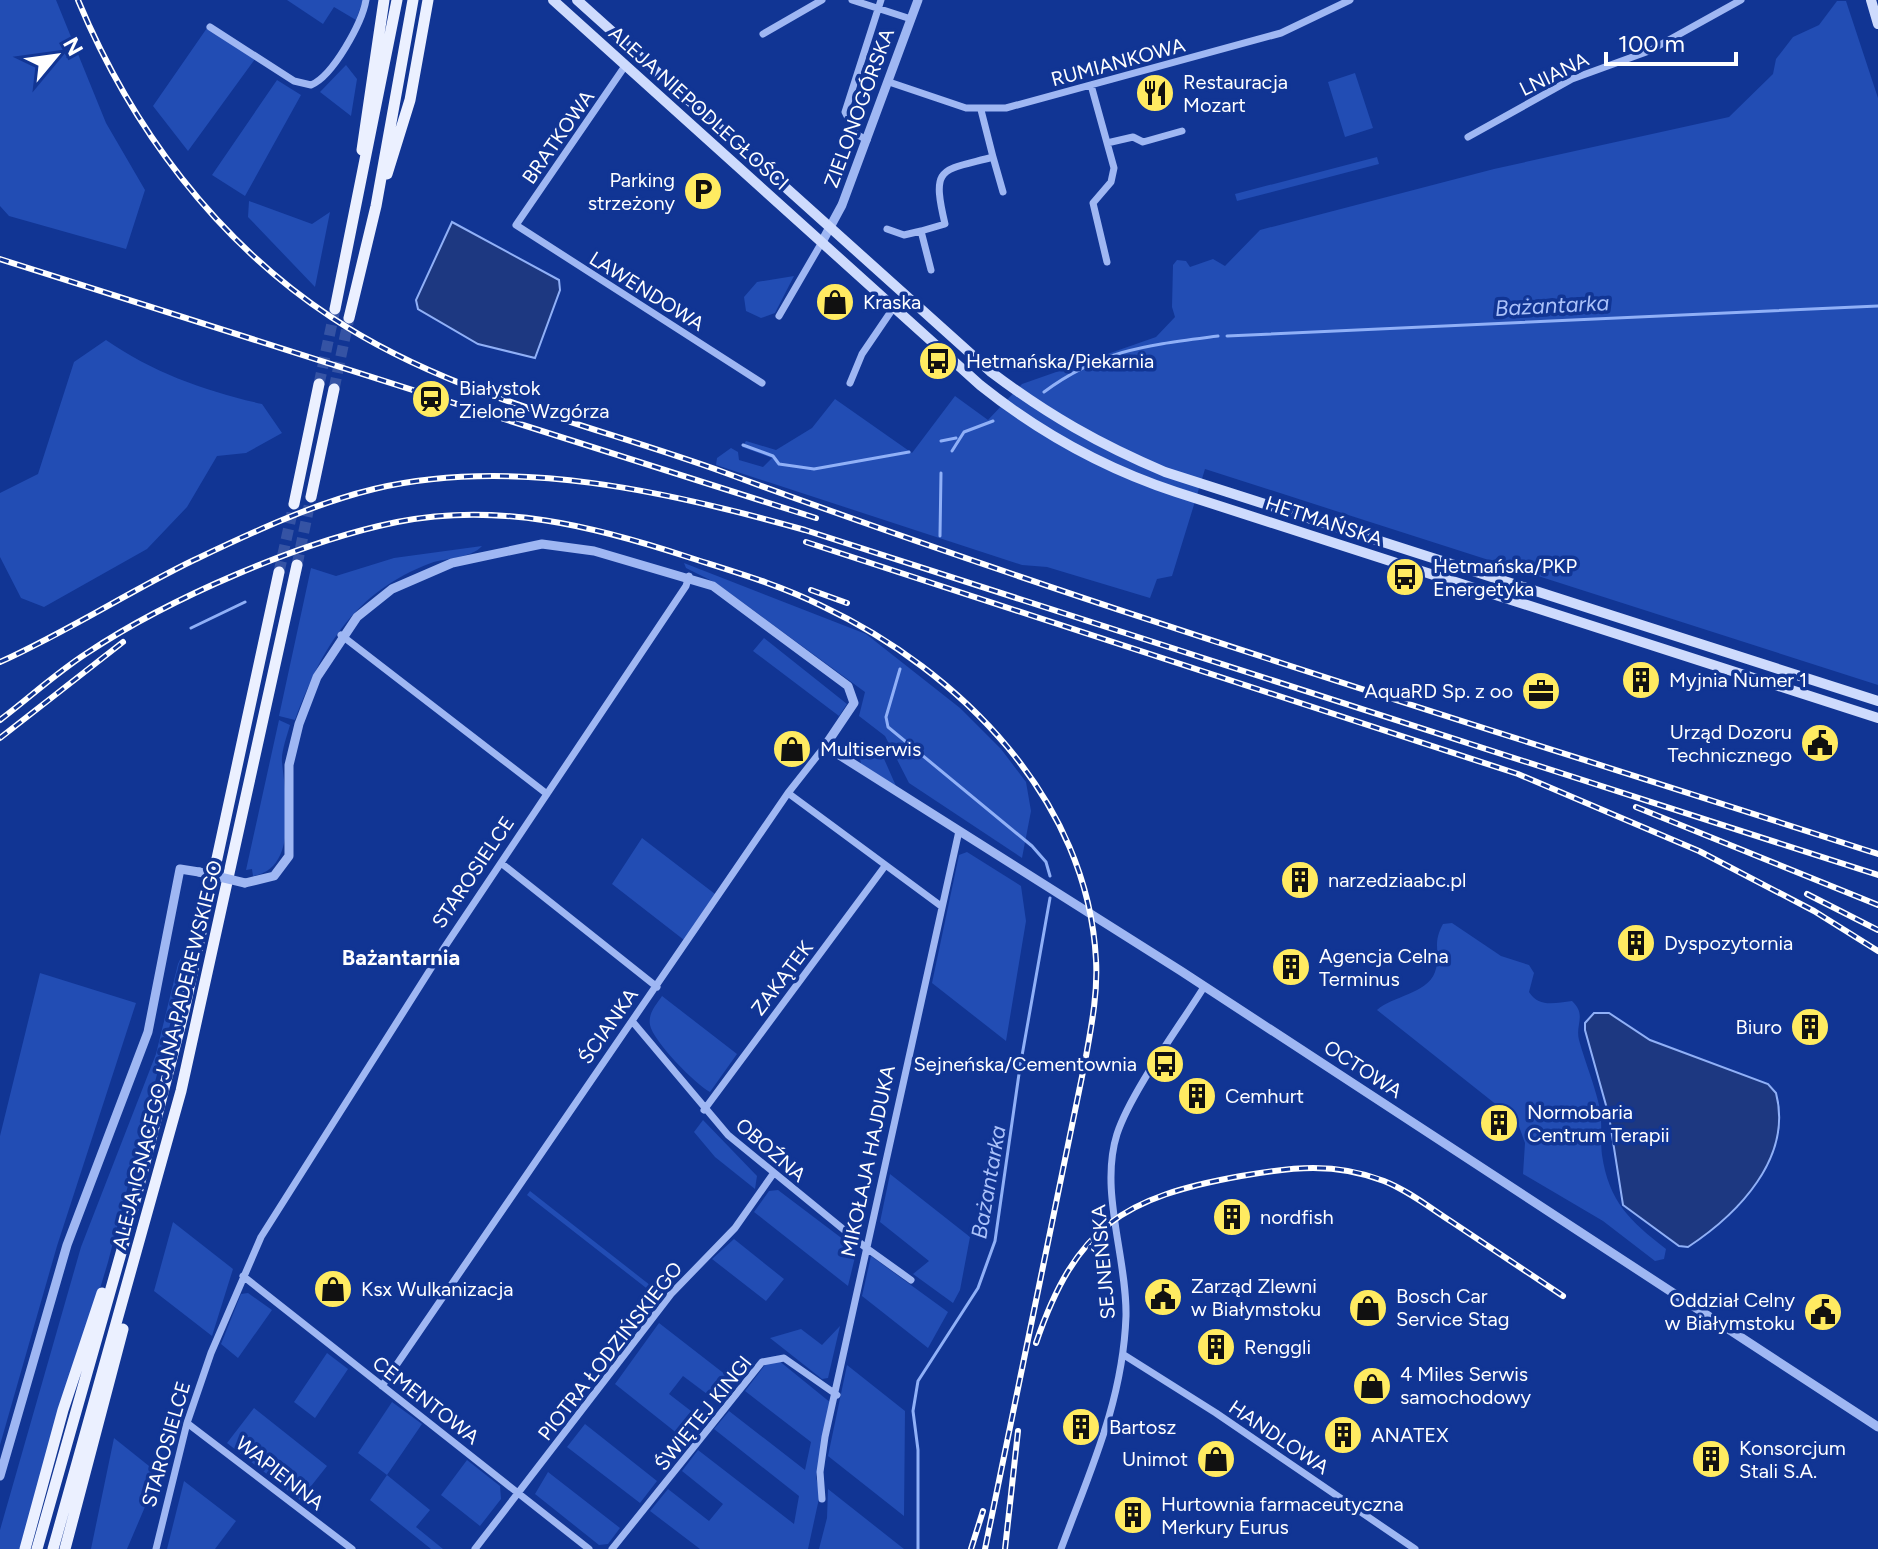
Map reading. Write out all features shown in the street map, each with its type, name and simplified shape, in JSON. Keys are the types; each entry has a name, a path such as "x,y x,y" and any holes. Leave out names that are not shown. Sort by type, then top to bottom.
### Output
{"main road":[{"path":"360,186 363,133 384,0"},
{"path":"335,309 397,0"},
{"path":"349,318 376,206 413,0"},
{"path":"376,206 410,100 428,0"},
{"name":"ALEJA NIEPODLEGŁOŚCI","path":"553,0 822,242"},
{"name":"ALEJA NIEPODLEGŁOŚCI","path":"577,0 831,227"},
{"path":"1871,0 1878,24"},
{"name":"HETMAŃSKA","path":"831,227 991,372 1039,409 1092,441 1165,472 1878,701"},
{"name":"HETMAŃSKA","path":"822,242 980,385 1020,417 1059,441 1122,472 1878,718"},
{"path":"980,385 991,372"},
{"path":"294,504 319,384"},
{"path":"311,497 334,389"},
{"name":"ALEJA IGNACEGO JANA PADEREWSKIEGO","path":"53,1549 150,1210 212,958 297,565"},
{"name":"ALEJA IGNACEGO JANA PADEREWSKIEGO","path":"37,1549 142,1175 194,969 279,572"},
{"path":"1536,608 1540,591"},
{"path":"25,1549 63,1410 142,1175"},
{"path":"65,1549 139,1271 150,1210"}],"street":[{"path":"210,27 294,81 311,85 325,75 351,36 364,13 366,0"},
{"path":"763,34 822,0"},
{"path":"852,0 911,19"},
{"path":"867,140 856,134 845,112 881,0"},
{"name":"ZIELONOGÓRSKA","path":"822,242 867,140 918,0"},
{"name":"RUMIANKOWA","path":"889,82 966,108 1006,108 1281,33 1350,0"},
{"name":"LNIANA","path":"1468,137 1572,79 1649,51 1741,0"},
{"name":"BRATKOWA","path":"516,225 625,66"},
{"path":"1091,85 1114,168 1111,182 1093,203 1107,262"},
{"path":"981,110 1003,192"},
{"path":"1107,143 1133,137 1143,142 1182,131"},
{"path":"887,229 904,235 945,224 937,191 947,169 993,157"},
{"name":"LAWENDOWA","path":"516,225 762,383"},
{"path":"921,231 931,270"},
{"path":"779,316 822,242"},
{"path":"850,383 862,354 894,307"},
{"path":"0,1476 67,1245 148,1032 180,869 245,883 274,876 289,856 292,838 288,789 293,744 317,677 341,635 372,603 406,581 439,567 513,548 563,545 689,576"},
{"name":"ŚCIANKA","path":"382,1386 788,793 854,703 848,686 713,586 689,576"},
{"name":"STAROSIELCE","path":"156,1549 187,1423 243,1276 282,1199 686,586 689,576"},
{"path":"341,635 547,794"},
{"name":"OCTOWA","path":"825,746 1204,987 1878,1427"},
{"path":"788,793 941,906"},
{"name":"MIKOŁAJA HAJDUKA","path":"822,1499 820,1472 865,1247 959,831"},
{"path":"501,863 657,987"},
{"name":"ZAKĄTEK","path":"704,1110 885,866"},
{"name":"SEJNEŃSKA","path":"1061,1549 1101,1449 1124,1355 1126,1295 1112,1173 1115,1144 1128,1108 1204,987"},
{"name":"OBOŹNA","path":"632,1021 704,1110 773,1174 911,1280"},
{"name":"PIOTRA ŁODZIŃSKIEGO","path":"475,1549 671,1294 735,1228 773,1174"},
{"name":"CEMENTOWA","path":"243,1276 589,1549"},
{"name":"HANDLOWA","path":"1124,1355 1216,1413 1415,1549"},
{"name":"ŚWIĘTEJ KINGI","path":"612,1549 762,1362 770,1358 784,1358 837,1395"},
{"name":"WAPIENNA","path":"187,1423 352,1549"}],"shaded area":[{"path":"0,0 56,0 106,123 145,190 126,249 9,216 0,206"},
{"path":"287,0 363,0 356,20 334,7 323,24"},
{"path":"1837,1 1846,1 1878,98 1878,685 1205,469 1172,576 1157,579 1150,598 1047,567 1022,565 716,465 717,458 731,448 738,452 739,460 763,467 772,458 742,447 746,441 776,450 812,428 835,399 912,453 955,396 988,420 1022,384 1156,337 1175,317 1172,307 1173,265 1177,260 1186,261 1190,267 1213,259 1225,266 1260,230 1494,169 1729,117 1773,74 1776,59 1793,37 1819,25"},
{"path":"207,28 255,59 188,151 153,106"},
{"path":"346,65 357,79 351,116 320,92"},
{"path":"1355,73 1373,128 1345,137 1328,82"},
{"path":"277,80 301,95 245,196 212,175"},
{"path":"1377,157 1379,164 1237,201 1235,194"},
{"path":"249,201 312,224 330,212 315,287 248,217"},
{"path":"452,222 559,280 560,290 535,358 478,344 418,309 416,300"},
{"path":"794,276 775,313 761,318 746,311 744,297 757,282"},
{"path":"106,340 181,380 262,404 282,433 246,453 217,456 187,507 147,549 44,607 21,598 0,557 0,493 38,474 74,362"},
{"path":"482,546 465,555 431,563 404,575 361,606 330,646 305,693 295,720 279,716 311,568 336,576 394,558"},
{"path":"684,563 866,634 960,708 1001,749 1026,782 1031,811 1022,858 909,783 885,736 859,716 865,692 716,583 686,568"},
{"path":"764,638 847,704 839,716 753,651"},
{"path":"279,720 290,725 282,758 287,810 284,845 278,860 268,870 253,876 252,869 246,870"},
{"path":"872,744 881,752 896,786 861,764 859,753 866,745"},
{"path":"642,838 715,894 684,940 612,884"},
{"path":"967,852 1021,886 1026,921 1006,1041 932,983 959,855"},
{"path":"1452,923 1501,956 1529,965 1534,973 1529,992 1533,997 1548,1003 1572,1001 1576,1006 1580,1015 1579,1040 1600,1111 1602,1155 1610,1186 1623,1209 1666,1249 1664,1259 1655,1261 1603,1221 1523,1174 1525,1143 1517,1121 1377,1010 1417,990 1431,979 1437,965 1439,932 1443,924"},
{"path":"196,925 108,1262 22,1549 0,1549 0,1530 81,1247 156,1054 178,964"},
{"path":"40,973 136,1003 57,1246 0,1445 0,1136"},
{"path":"662,996 737,1054 710,1092 676,1062 653,1032 650,1017"},
{"path":"1594,1013 1609,1013 1650,1040 1768,1084 1776,1093 1779,1117 1769,1162 1742,1201 1707,1234 1688,1247 1679,1246 1623,1205 1609,1116 1585,1030 1585,1023"},
{"path":"703,1120 757,1176 755,1189 715,1157 694,1132"},
{"path":"890,1174 970,1237 960,1290 953,1303 913,1274 929,1261 880,1222"},
{"path":"778,1190 852,1246 855,1257 848,1286 754,1212 769,1191"},
{"path":"530,1191 655,1289 658,1286 662,1290 659,1298 527,1195"},
{"path":"173,1222 233,1269 212,1336 154,1291"},
{"path":"734,1239 784,1279 766,1301 712,1259"},
{"path":"871,1256 948,1312 928,1348 862,1296"},
{"path":"248,1293 272,1310 238,1358 221,1344 241,1294"},
{"path":"659,1323 735,1382 719,1403 683,1376 669,1394 704,1421 688,1442 615,1384"},
{"path":"840,1326 828,1378 822,1379 770,1338 801,1329 822,1345"},
{"path":"327,1353 348,1369 315,1418 294,1402"},
{"path":"778,1360 831,1403 816,1477 820,1494 808,1549 700,1549 650,1511 668,1489 709,1521 723,1504 682,1471 698,1450 794,1524 799,1496 714,1429 729,1411 805,1470 811,1442 745,1391 768,1361"},
{"path":"847,1365 905,1411 904,1516 828,1456"},
{"path":"392,1402 422,1424 387,1475 358,1453"},
{"path":"254,1408 327,1466 300,1500 227,1443"},
{"path":"585,1424 657,1481 640,1503 567,1447"},
{"path":"114,1438 159,1474 127,1549 91,1549"},
{"path":"467,1460 500,1486 501,1499 480,1526 441,1495"},
{"path":"548,1472 620,1528 608,1544 599,1545 535,1494"},
{"path":"387,1475 430,1510 416,1527 443,1549 431,1549 370,1500"},
{"path":"184,1481 236,1521 215,1549 167,1549"},
{"path":"828,1489 904,1549 819,1549 827,1518"}],"waterway":[{"name":"Bażantarka","path":"1227,336 1878,306"},
{"name":"Bażantarka","path":"1044,392 1086,366 1127,351 1218,336"},
{"name":"Bażantarka","path":"952,451 964,432 993,421"},
{"path":"941,441 956,438"},
{"path":"743,445 773,456 779,464 814,469 909,452"},
{"name":"Bażantarka","path":"940,536 941,473"},
{"path":"191,628 245,602"},
{"name":"Bażantarka","path":"900,669 886,717 888,727 1032,846 1046,862 1050,876"},
{"name":"Bażantarka","path":"918,1549 918,1450 913,1411 918,1381 978,1288 995,1241 1020,1067 1050,898"}],"tunnel":[{"path":"319,384 335,309"},
{"path":"334,389 349,318"},
{"path":"297,565 311,497"},
{"path":"279,572 294,504"}],"railway":[{"path":"78,0 99,47 151,136 214,217 289,287 331,317 424,368 522,406 673,455 1010,573 1878,854"},
{"path":"0,259 816,518"},
{"path":"0,662 194,560 282,520 351,495 427,480 481,476 536,477 591,483 700,503 805,530 1878,875"},
{"path":"0,720 53,677 120,632 236,574 359,531 435,516 509,516 546,520 655,546 806,598 873,633 922,666 967,704 1008,747 1042,795 1069,846 1088,902 1096,960 1095,998 1085,1062 985,1549"},
{"path":"806,542 1518,774 1699,851 1814,911 1878,951"},
{"path":"811,590 847,603"},
{"path":"0,738 123,642"},
{"path":"1636,807 1878,905"},
{"path":"1807,894 1878,930"},
{"path":"1036,1343 1068,1270 1088,1244 1110,1224 1135,1207 1165,1194 1200,1184 1278,1170 1331,1169 1384,1181 1419,1200 1563,1296"},
{"path":"1005,1549 1018,1431"},
{"path":"971,1549 983,1511"}],"place":[{"name":"Restauracja Mozart","path":"1155,93"},
{"name":"Parking strzeżony","path":"703,191"},
{"name":"Kraska","path":"835,302"},
{"name":"Hetmańska/Piekarnia","path":"938,361"},
{"name":"Białystok Zielone Wzgórza","path":"431,399"},
{"name":"Hetmańska/PKP Energetyka","path":"1405,577"},
{"name":"Myjnia Numer 1","path":"1641,680"},
{"name":"AquaRD Sp. z oo","path":"1541,691"},
{"name":"Urząd Dozoru Technicznego","path":"1820,743"},
{"name":"Multiserwis","path":"792,749"},
{"name":"narzedziaabc.pl","path":"1300,880"},
{"name":"Dyspozytornia","path":"1636,943"},
{"name":"Agencja Celna Terminus","path":"1291,967"},
{"name":"Biuro","path":"1810,1027"},
{"name":"Sejneńska/Cementownia","path":"1165,1064"},
{"name":"Cemhurt","path":"1197,1096"},
{"name":"Normobaria Centrum Terapii","path":"1499,1123"},
{"name":"nordfish","path":"1232,1217"},
{"name":"Ksx Wulkanizacja","path":"333,1289"},
{"name":"Zarząd Zlewni w Białymstoku","path":"1163,1297"},
{"name":"Bosch Car Service Stag","path":"1368,1308"},
{"name":"Oddział Celny w Białymstoku","path":"1823,1312"},
{"name":"Renggli","path":"1216,1347"},
{"name":"4 Miles Serwis samochodowy","path":"1372,1386"},
{"name":"Bartosz","path":"1081,1427"},
{"name":"ANATEX","path":"1343,1435"},
{"name":"Unimot","path":"1216,1459"},
{"name":"Konsorcjum Stali S.A.","path":"1711,1459"},
{"name":"Hurtownia farmaceutyczna Merkury Eurus","path":"1133,1515"}],"district":[{"name":"Bażantarnia","path":"401,957"}]}
